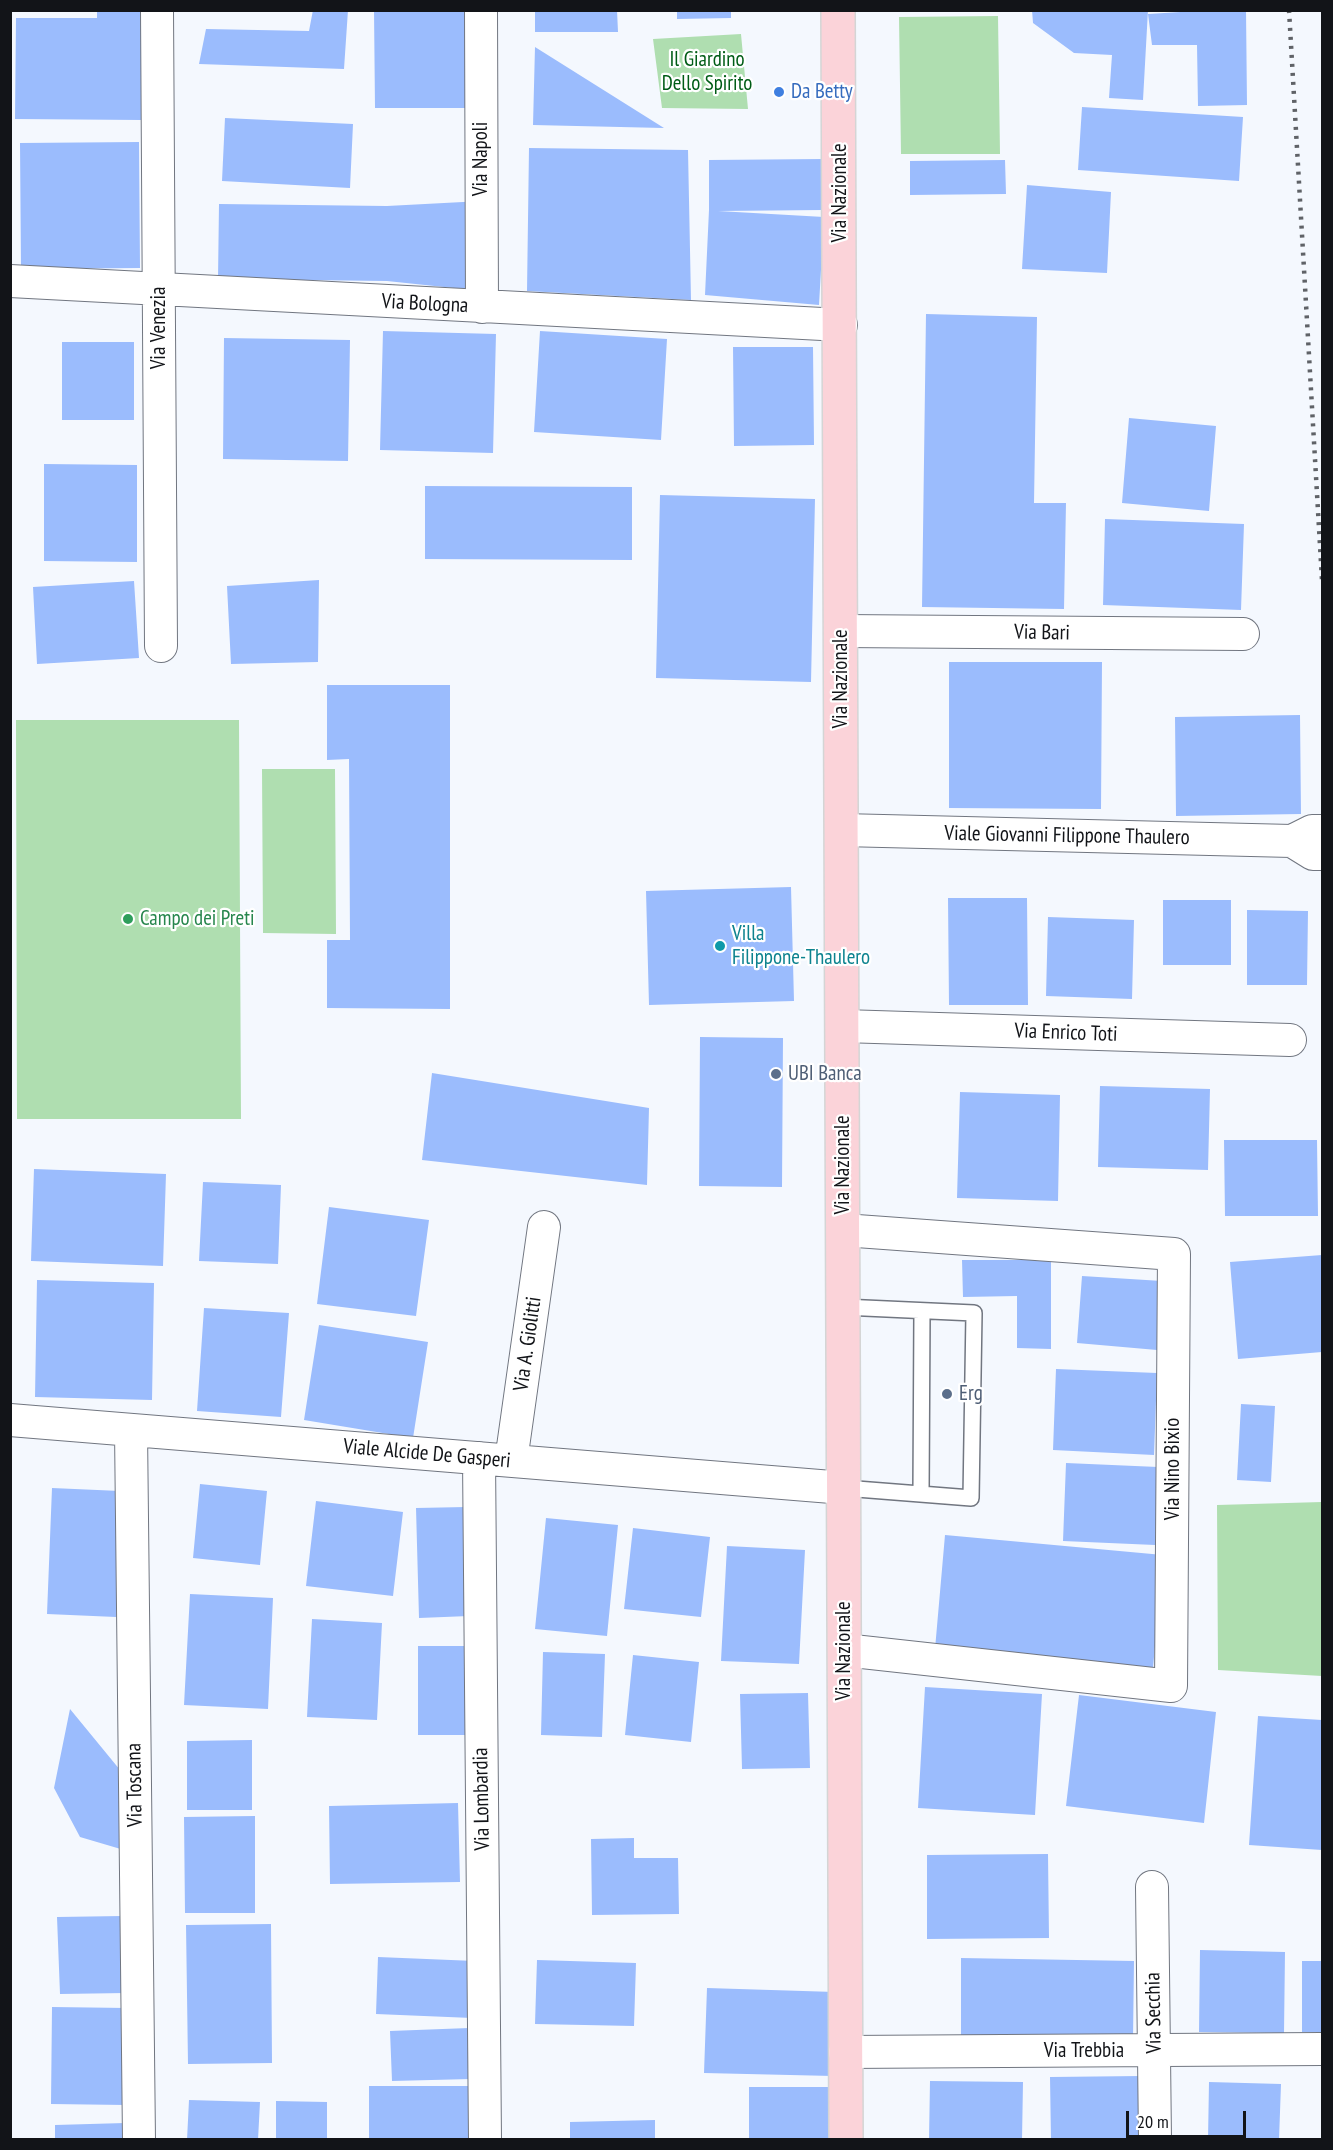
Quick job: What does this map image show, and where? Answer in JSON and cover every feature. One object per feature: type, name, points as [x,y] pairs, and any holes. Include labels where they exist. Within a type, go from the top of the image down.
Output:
[{"type":"main road","name":"Via Nazionale","points":[[838,10],[846,2139]]},
{"type":"street","name":"Via Venezia","points":[[157,10],[161,646]]},
{"type":"street","name":"Via Napoli","points":[[481,10],[482,307]]},
{"type":"street","name":"Via Bologna","points":[[10,281],[840,325]]},
{"type":"street","name":"Via Bari","points":[[841,631],[1243,634]]},
{"type":"street","name":"Viale Giovanni Filippone Thaulero","points":[[842,831],[1292,841],[1312,831],[1323,831]]},
{"type":"street","name":"Viale Giovanni Filippone Thaulero","points":[[1292,841],[1313,854],[1323,854]]},
{"type":"street","name":"Via Enrico Toti","points":[[843,1026],[1290,1040]]},
{"type":"street","name":"Via A. Giolitti","points":[[511,1461],[544,1227]]},
{"type":"street","name":"Via Nino Bixio","points":[[843,1230],[1174,1254],[1171,1686],[844,1650]]},
{"type":"street","name":"Viale Alcide De Gasperi","points":[[10,1420],[844,1488]]},
{"type":"street","name":"Via Toscana","points":[[131,1430],[139,2139]]},
{"type":"street","name":"Via Lombardia","points":[[479,1458],[485,2139]]},
{"type":"street","name":"Via Secchia","points":[[1152,1887],[1155,2139]]},
{"type":"street","name":"Via Trebbia","points":[[845,2052],[1323,2049]]},
{"type":"lane","points":[[843,1307],[974,1313],[971,1498],[844,1488]]},
{"type":"lane","points":[[921,1494],[922,1311]]},
{"type":"green space","points":[[998,16],[1000,154],[901,154],[899,17]]},
{"type":"green space","name":"Il Giardino Dello Spirito","points":[[741,34],[748,109],[662,108],[653,39]]},
{"type":"green space","name":"Campo dei Preti","points":[[16,720],[239,720],[241,1119],[17,1119]]},
{"type":"green space","points":[[262,769],[335,769],[336,934],[263,933]]},
{"type":"green space","points":[[1322,1502],[1322,1676],[1218,1670],[1217,1505]]},
{"type":"building","points":[[97,10],[141,10],[141,120],[15,119],[16,18],[97,18]]},
{"type":"building","points":[[313,10],[348,10],[344,69],[199,64],[206,29],[309,31]]},
{"type":"building","points":[[374,10],[465,10],[467,108],[375,108]]},
{"type":"building","points":[[535,10],[617,10],[618,32],[535,32]]},
{"type":"building","points":[[677,10],[731,10],[731,18],[677,19]]},
{"type":"building","points":[[1032,10],[1148,10],[1143,100],[1109,98],[1112,55],[1074,53],[1033,23]]},
{"type":"building","points":[[1246,10],[1247,105],[1198,106],[1197,45],[1152,45],[1148,14]]},
{"type":"building","points":[[535,47],[664,128],[533,125]]},
{"type":"building","points":[[1082,107],[1243,117],[1239,181],[1078,170]]},
{"type":"building","points":[[225,118],[353,124],[350,188],[222,181]]},
{"type":"building","points":[[139,142],[140,268],[21,269],[20,143]]},
{"type":"building","points":[[529,148],[688,150],[691,300],[527,291]]},
{"type":"building","points":[[823,159],[823,210],[718,211],[824,217],[819,305],[705,295],[709,160]]},
{"type":"building","points":[[1005,160],[1006,194],[910,195],[910,161]]},
{"type":"building","points":[[1027,185],[1111,192],[1107,273],[1022,269]]},
{"type":"building","points":[[482,201],[482,291],[387,281],[218,279],[219,204],[387,206]]},
{"type":"building","points":[[926,314],[1037,317],[1034,503],[1066,503],[1064,609],[922,607]]},
{"type":"building","points":[[383,331],[496,334],[493,453],[380,450]]},
{"type":"building","points":[[540,331],[667,339],[661,440],[534,432]]},
{"type":"building","points":[[224,338],[350,340],[348,461],[223,459]]},
{"type":"building","points":[[62,342],[134,342],[134,420],[62,420]]},
{"type":"building","points":[[733,347],[813,347],[814,445],[734,446]]},
{"type":"building","points":[[1129,418],[1216,426],[1209,511],[1122,503]]},
{"type":"building","points":[[44,464],[137,465],[137,562],[44,561]]},
{"type":"building","points":[[425,486],[632,487],[632,560],[425,559]]},
{"type":"building","points":[[660,495],[815,499],[811,682],[656,678]]},
{"type":"building","points":[[1105,519],[1244,524],[1241,610],[1103,605]]},
{"type":"building","points":[[319,580],[318,662],[231,664],[227,586]]},
{"type":"building","points":[[134,581],[139,658],[37,664],[33,587]]},
{"type":"building","points":[[949,662],[1102,662],[1101,809],[949,808]]},
{"type":"building","points":[[327,685],[450,685],[450,1009],[327,1008],[327,940],[350,940],[349,759],[327,760]]},
{"type":"building","points":[[1300,715],[1301,814],[1176,816],[1175,717]]},
{"type":"building","name":"Villa Filippone-Thaulero","points":[[791,887],[794,1001],[649,1005],[646,891]]},
{"type":"building","points":[[948,898],[1027,898],[1028,1005],[949,1005]]},
{"type":"building","points":[[1163,900],[1231,900],[1231,965],[1163,965]]},
{"type":"building","points":[[1247,910],[1308,911],[1307,985],[1247,985]]},
{"type":"building","points":[[1048,917],[1134,920],[1132,999],[1046,996]]},
{"type":"building","points":[[700,1037],[783,1038],[782,1187],[699,1186]]},
{"type":"building","points":[[432,1073],[649,1108],[647,1185],[422,1160]]},
{"type":"building","points":[[1100,1086],[1210,1089],[1208,1170],[1098,1167]]},
{"type":"building","points":[[960,1092],[1060,1095],[1058,1201],[957,1198]]},
{"type":"building","points":[[1224,1140],[1317,1140],[1318,1216],[1225,1216]]},
{"type":"building","points":[[34,1169],[166,1174],[163,1266],[31,1261]]},
{"type":"building","points":[[203,1182],[281,1185],[278,1264],[199,1261]]},
{"type":"building","points":[[329,1207],[429,1220],[416,1316],[317,1304]]},
{"type":"building","points":[[1322,1255],[1322,1352],[1238,1359],[1230,1262]]},
{"type":"building","points":[[962,1260],[1051,1260],[1051,1349],[1017,1348],[1017,1296],[963,1297]]},
{"type":"building","points":[[1082,1276],[1162,1281],[1157,1350],[1077,1343]]},
{"type":"building","points":[[37,1280],[154,1283],[152,1400],[35,1397]]},
{"type":"building","points":[[204,1308],[289,1313],[281,1417],[197,1411]]},
{"type":"building","points":[[319,1325],[428,1342],[413,1438],[304,1420]]},
{"type":"building","points":[[1056,1369],[1157,1373],[1154,1455],[1053,1450]]},
{"type":"building","points":[[1241,1404],[1275,1406],[1271,1482],[1237,1480]]},
{"type":"building","points":[[1066,1463],[1158,1467],[1155,1545],[1063,1541]]},
{"type":"building","points":[[200,1484],[267,1491],[260,1565],[193,1558]]},
{"type":"building","points":[[52,1488],[120,1491],[116,1617],[47,1614]]},
{"type":"building","points":[[316,1501],[403,1512],[393,1596],[306,1586]]},
{"type":"building","points":[[466,1507],[469,1616],[419,1618],[416,1508]]},
{"type":"building","points":[[546,1518],[618,1525],[607,1636],[535,1629]]},
{"type":"building","points":[[633,1528],[710,1537],[701,1617],[624,1609]]},
{"type":"building","points":[[945,1535],[1163,1555],[1153,1668],[935,1649]]},
{"type":"building","points":[[727,1546],[805,1550],[799,1664],[721,1661]]},
{"type":"building","points":[[190,1594],[273,1598],[268,1709],[184,1705]]},
{"type":"building","points":[[312,1619],[382,1623],[377,1720],[307,1717]]},
{"type":"building","points":[[418,1646],[470,1646],[470,1735],[418,1735]]},
{"type":"building","points":[[543,1652],[605,1654],[602,1737],[541,1735]]},
{"type":"building","points":[[633,1655],[699,1662],[691,1742],[625,1735]]},
{"type":"building","points":[[925,1687],[1042,1694],[1035,1815],[918,1808]]},
{"type":"building","points":[[808,1693],[810,1768],[742,1769],[740,1694]]},
{"type":"building","points":[[1079,1695],[1216,1712],[1204,1823],[1066,1806]]},
{"type":"building","points":[[70,1709],[125,1776],[124,1850],[80,1837],[54,1788]]},
{"type":"building","points":[[1258,1716],[1322,1720],[1322,1850],[1249,1845]]},
{"type":"building","points":[[252,1740],[252,1810],[187,1810],[187,1741]]},
{"type":"building","points":[[458,1803],[460,1882],[330,1884],[329,1806]]},
{"type":"building","points":[[255,1816],[255,1913],[185,1913],[184,1817]]},
{"type":"building","points":[[634,1838],[634,1858],[678,1858],[679,1914],[592,1915],[591,1839]]},
{"type":"building","points":[[1048,1854],[1049,1938],[927,1939],[927,1855]]},
{"type":"building","points":[[123,1916],[126,1993],[60,1994],[57,1917]]},
{"type":"building","points":[[271,1924],[272,2063],[188,2064],[186,1925]]},
{"type":"building","points":[[1200,1950],[1285,1952],[1284,2033],[1199,2032]]},
{"type":"building","points":[[378,1957],[475,1961],[472,2018],[376,2014]]},
{"type":"building","points":[[961,1958],[1134,1961],[1133,2039],[961,2036]]},
{"type":"building","points":[[537,1960],[636,1963],[634,2026],[535,2024]]},
{"type":"building","points":[[1302,1961],[1322,1961],[1322,2032],[1302,2032]]},
{"type":"building","points":[[707,1988],[835,1992],[833,2076],[704,2073]]},
{"type":"building","points":[[52,2007],[127,2008],[126,2105],[51,2104]]},
{"type":"building","points":[[469,2028],[471,2079],[392,2081],[390,2031]]},
{"type":"building","points":[[1141,2076],[1141,2140],[1051,2140],[1050,2077]]},
{"type":"building","points":[[930,2081],[1023,2082],[1022,2140],[929,2140]]},
{"type":"building","points":[[1209,2082],[1281,2084],[1279,2140],[1208,2140]]},
{"type":"building","points":[[369,2086],[474,2086],[474,2140],[369,2140]]},
{"type":"building","points":[[749,2087],[834,2087],[834,2140],[749,2140]]},
{"type":"building","points":[[189,2100],[260,2102],[258,2140],[187,2140]]},
{"type":"building","points":[[276,2101],[327,2102],[327,2140],[276,2140]]},
{"type":"building","points":[[655,2120],[655,2140],[570,2140],[570,2122]]},
{"type":"building","points":[[125,2123],[126,2140],[55,2140],[55,2125]]},
{"type":"railway","points":[[1289,10],[1322,580]]},
{"type":"place","name":"Da Betty","points":[[779,92]]},
{"type":"place","name":"Campo dei Preti","points":[[128,919]]},
{"type":"place","name":"Villa Filippone-Thaulero","points":[[720,946]]},
{"type":"place","name":"UBI Banca","points":[[776,1074]]},
{"type":"place","name":"Erg","points":[[947,1394]]}]
